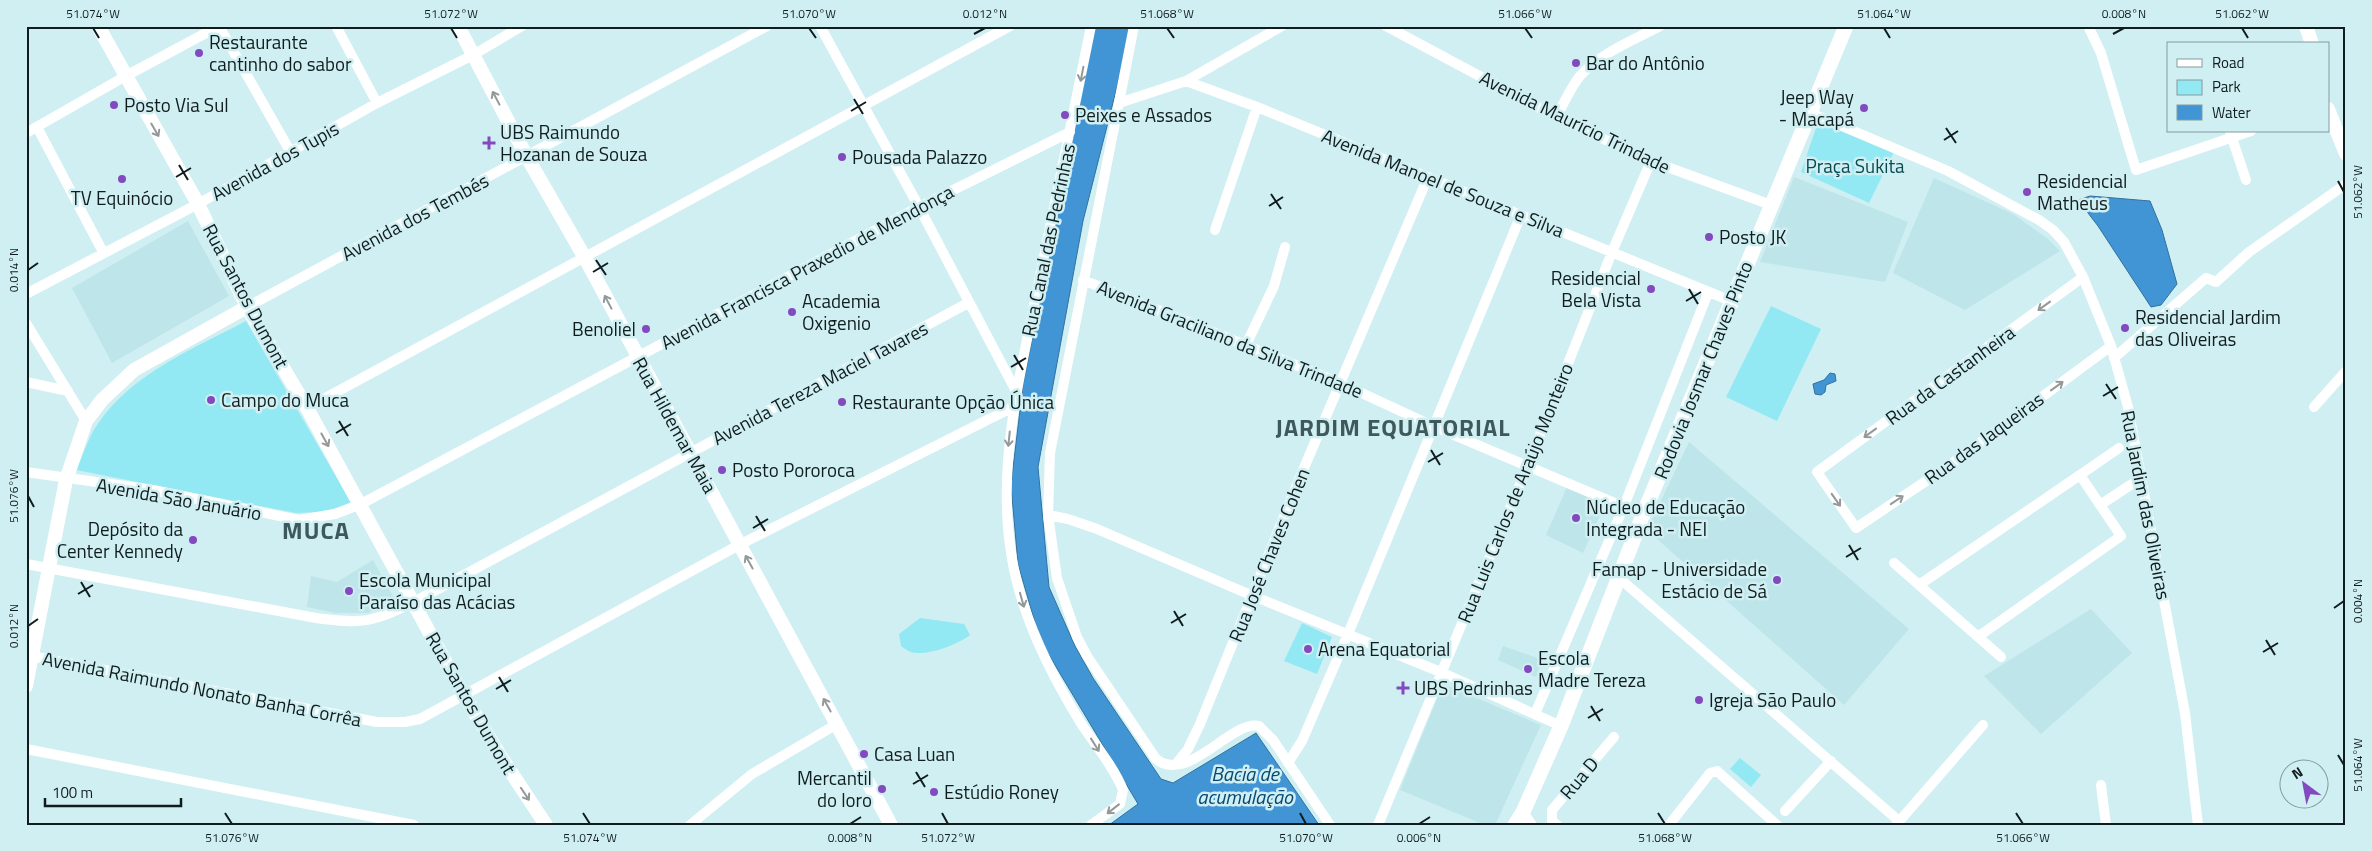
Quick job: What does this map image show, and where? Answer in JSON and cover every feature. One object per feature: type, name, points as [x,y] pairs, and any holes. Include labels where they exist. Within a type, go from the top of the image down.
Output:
[{"type":"main road","name":"Rua Santos Dumont","points":[[98,26],[124,77],[198,204],[247,307],[361,504],[463,694],[501,757],[546,825]]},
{"type":"main road","name":"Rua Hildemar Maia","points":[[458,26],[527,157],[585,258],[892,825]]},
{"type":"main road","name":"Rodovia Josmar Chaves Pinto","points":[[1523,821],[1643,515],[1846,26]]},
{"type":"main road","points":[[2306,26],[2311,42]]},
{"type":"main road","points":[[2330,114],[2346,154]]},
{"type":"main road","points":[[26,686],[29,656],[66,480],[86,421],[102,400],[134,370],[247,307]]},
{"type":"street","points":[[26,133],[219,26],[290,151]]},
{"type":"street","points":[[336,26],[377,103]]},
{"type":"street","name":"Avenida dos Tupis","points":[[26,294],[103,252],[198,204],[377,103],[473,55],[522,26]]},
{"type":"street","name":"Avenida dos Tembés","points":[[247,307],[767,26]]},
{"type":"street","points":[[820,26],[919,207],[1016,391]]},
{"type":"street","points":[[307,408],[1010,26]]},
{"type":"street","name":"Rua Canal das Pedrinhas","points":[[1091,26],[1013,407],[1005,500],[1011,549],[1022,601],[1049,669],[1121,786],[1123,793],[1120,804],[1091,825]]},
{"type":"street","points":[[1134,26],[1052,440],[1048,515],[1056,578],[1077,637],[1087,656],[1152,754],[1162,764],[1176,765],[1211,749],[1243,728],[1258,726],[1273,740],[1330,825]]},
{"type":"street","points":[[1119,102],[1186,81],[1282,26]]},
{"type":"street","name":"Avenida Maurício Trindade","points":[[1386,26],[1556,117],[1651,161],[1771,205]]},
{"type":"street","points":[[1556,117],[1574,84],[1587,69],[1605,56],[1660,26]]},
{"type":"street","points":[[2089,28],[2101,53],[2136,170],[2231,134],[2244,132]]},
{"type":"street","name":"Avenida Manoel de Souza e Silva","points":[[1186,81],[1257,107],[1731,301]]},
{"type":"street","points":[[1215,230],[1257,107]]},
{"type":"street","name":"Rua Jardim das Oliveiras","points":[[1811,113],[1948,171],[2039,220],[2053,230],[2064,242],[2083,277],[2111,346],[2128,407],[2185,713],[2198,825]]},
{"type":"street","points":[[37,126],[103,252]]},
{"type":"street","name":"Avenida Francisca Praxedio de Mendonça","points":[[361,504],[919,207],[1070,132]]},
{"type":"street","points":[[2231,134],[2246,180]]},
{"type":"street","name":"Rua Luis Carlos de Araújo Monteiro","points":[[1378,825],[1528,466],[1612,252],[1651,161]]},
{"type":"street","name":"Rua José Chaves Cohen","points":[[1176,765],[1188,749],[1197,731],[1340,383],[1428,177]]},
{"type":"street","points":[[2114,358],[2206,278],[2216,282],[2249,252],[2346,184]]},
{"type":"street","points":[[1288,763],[1302,741],[1348,634],[1522,215]]},
{"type":"street","points":[[1246,345],[1274,286],[1286,247]]},
{"type":"street","name":"Rua da Castanheira","points":[[1856,528],[1817,472],[2083,277]]},
{"type":"street","name":"Avenida Graciliano da Silva Trindade","points":[[1083,280],[1340,383],[1435,427],[1643,515]]},
{"type":"street","points":[[1535,714],[1624,506],[1704,291]]},
{"type":"street","name":"Avenida Tereza Maciel Tavares","points":[[26,564],[351,622],[380,618],[414,602],[968,303]]},
{"type":"street","points":[[26,323],[86,421]]},
{"type":"street","name":"Rua das Jaqueiras","points":[[1856,528],[1944,469],[2111,346]]},
{"type":"street","points":[[2314,407],[2346,371]]},
{"type":"street","points":[[26,382],[68,391]]},
{"type":"street","name":"Avenida Raimundo Nonato Banha Corrêa","points":[[29,656],[378,722],[405,722],[420,718],[739,545],[1013,407]]},
{"type":"street","points":[[1919,585],[2119,448]]},
{"type":"street","name":"Avenida São Januário","points":[[26,472],[66,480],[153,490],[299,520],[335,514],[361,504]]},
{"type":"street","points":[[1979,636],[2121,536],[2080,475]]},
{"type":"street","points":[[2100,505],[2141,478]]},
{"type":"street","points":[[1048,515],[1088,525],[1253,596],[1442,673],[1561,726]]},
{"type":"street","points":[[1894,563],[2001,657]]},
{"type":"street","points":[[1618,577],[1831,761],[1897,823],[1983,725]]},
{"type":"street","points":[[690,825],[752,774],[837,724]]},
{"type":"street","name":"Rua D","points":[[1554,823],[1552,810],[1614,737]]},
{"type":"street","points":[[26,748],[414,825]]},
{"type":"street","points":[[1785,811],[1831,761]]},
{"type":"street","points":[[1670,825],[1710,774],[1717,771],[1777,825]]},
{"type":"street","points":[[2101,785],[2106,825]]},
{"type":"shaded area","points":[[1794,177],[1908,222],[1885,282],[1760,262]]},
{"type":"shaded area","points":[[1934,178],[2013,214],[2048,239],[2060,251],[1965,310],[1893,273]]},
{"type":"shaded area","points":[[188,221],[229,296],[112,363],[72,288]]},
{"type":"shaded area","name":"Famap - Universidade Estácio de Sá","points":[[1689,442],[1909,629],[1844,705],[1647,530]]},
{"type":"shaded area","name":"Núcleo de Educação Integrada - NEI","points":[[1567,487],[1606,502],[1583,553],[1546,535]]},
{"type":"shaded area","name":"Escola Municipal Paraíso das Acácias","points":[[373,560],[395,600],[368,613],[336,613],[307,607],[311,576],[337,582]]},
{"type":"shaded area","points":[[2091,609],[2132,653],[2041,734],[1984,676]]},
{"type":"shaded area","name":"Escola Madre Tereza","points":[[1503,646],[1543,660],[1536,677],[1498,660]]},
{"type":"shaded area","points":[[1443,684],[1541,725],[1495,825],[1485,825],[1400,790]]},
{"type":"green space","name":"Praça Sukita","points":[[1818,122],[1894,152],[1869,203],[1801,172]]},
{"type":"green space","points":[[1771,306],[1821,329],[1777,421],[1726,397]]},
{"type":"green space","points":[[246,321],[352,504],[320,512],[296,513],[76,470],[97,425],[111,407],[128,391],[185,352]]},
{"type":"green space","points":[[920,618],[964,624],[970,635],[942,649],[925,653],[911,652],[901,646],[899,634]]},
{"type":"green space","name":"Arena Equatorial","points":[[1302,623],[1332,637],[1317,674],[1284,661]]},
{"type":"green space","points":[[1740,758],[1761,775],[1751,787],[1730,769]]},
{"type":"water","name":"Bacia de acumulação","points":[[1095,26],[1130,26],[1121,71],[1083,221],[1038,467],[1049,587],[1075,646],[1093,678],[1161,779],[1173,783],[1256,733],[1319,825],[1109,825],[1138,804],[1040,640],[1018,564],[1011,485],[1023,385]]},
{"type":"water","points":[[2090,196],[2150,201],[2162,230],[2177,284],[2161,305],[2151,307],[2098,226],[2078,200]]},
{"type":"water","points":[[1830,373],[1835,374],[1836,381],[1826,385],[1825,392],[1821,395],[1815,394],[1813,384],[1824,380]]},
{"type":"place","name":"Restaurante cantinho do sabor","points":[[199,53]]},
{"type":"place","name":"Bar do Antônio","points":[[1576,63]]},
{"type":"place","name":"Posto Via Sul","points":[[114,105]]},
{"type":"place","name":"Jeep Way - Macapá","points":[[1864,108]]},
{"type":"place","name":"Peixes e Assados","points":[[1065,115]]},
{"type":"place","name":"UBS Raimundo Hozanan de Souza","points":[[489,143]]},
{"type":"place","name":"Pousada Palazzo","points":[[842,157]]},
{"type":"place","name":"TV Equinócio","points":[[122,179]]},
{"type":"place","name":"Residencial Matheus","points":[[2027,192]]},
{"type":"place","name":"Posto JK","points":[[1709,237]]},
{"type":"place","name":"Residencial Bela Vista","points":[[1651,289]]},
{"type":"place","name":"Academia Oxigenio","points":[[792,312]]},
{"type":"place","name":"Residencial Jardim das Oliveiras","points":[[2125,328]]},
{"type":"place","name":"Benoliel","points":[[646,329]]},
{"type":"place","name":"Campo do Muca","points":[[211,400]]},
{"type":"place","name":"Restaurante Opção Única","points":[[842,402]]},
{"type":"place","name":"Posto Pororoca","points":[[722,470]]},
{"type":"place","name":"Núcleo de Educação Integrada - NEI","points":[[1576,518]]},
{"type":"place","name":"Depósito da Center Kennedy","points":[[193,540]]},
{"type":"place","name":"Famap - Universidade Estácio de Sá","points":[[1777,580]]},
{"type":"place","name":"Escola Municipal Paraíso das Acácias","points":[[349,591]]},
{"type":"place","name":"Arena Equatorial","points":[[1308,649]]},
{"type":"place","name":"Escola Madre Tereza","points":[[1528,669]]},
{"type":"place","name":"UBS Pedrinhas","points":[[1403,688]]},
{"type":"place","name":"Igreja São Paulo","points":[[1699,700]]},
{"type":"place","name":"Casa Luan","points":[[864,754]]},
{"type":"place","name":"Mercantil do loro","points":[[882,789]]},
{"type":"place","name":"Estúdio Roney","points":[[934,792]]},
{"type":"district","name":"JARDIM EQUATORIAL","points":[[1393,428]]},
{"type":"district","name":"MUCA","points":[[316,531]]}]
